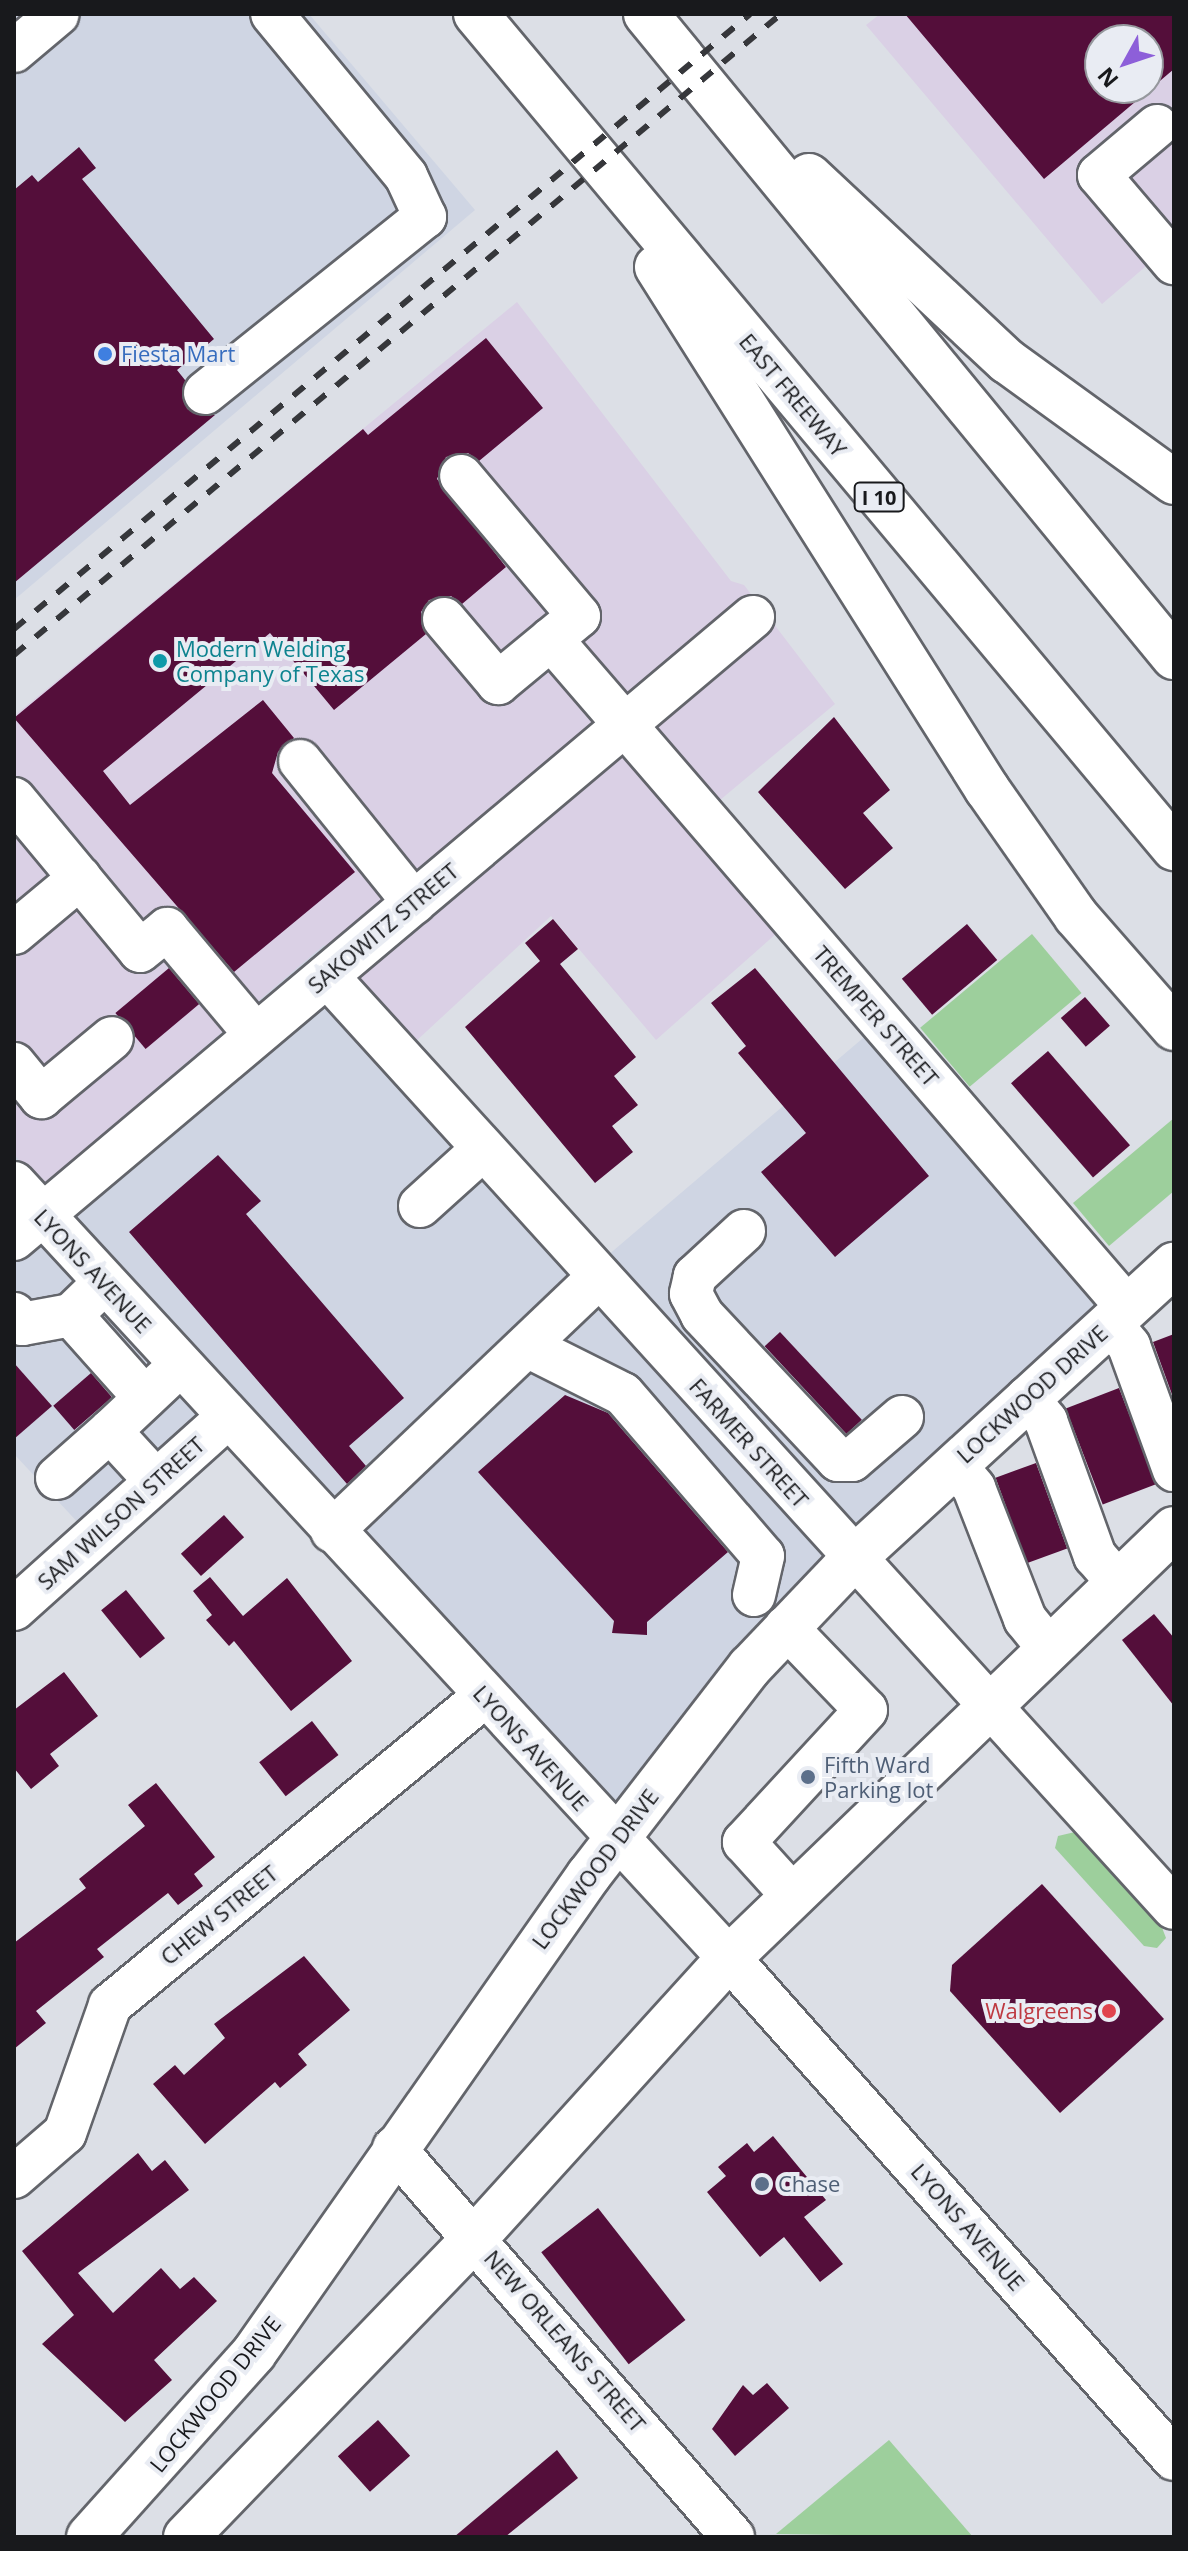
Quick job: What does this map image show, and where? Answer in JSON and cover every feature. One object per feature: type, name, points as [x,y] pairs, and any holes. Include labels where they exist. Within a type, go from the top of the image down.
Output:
[{"type":"main road","name":"EAST FREEWAY","points":[[476,14],[1174,848]]},
{"type":"main road","points":[[646,14],[1174,657]]},
{"type":"main road","points":[[685,60],[1007,361],[1174,482]]},
{"type":"main road","points":[[585,147],[987,789],[1076,916],[1174,1028]]},
{"type":"main road","name":"LOCKWOOD DRIVE","points":[[89,2537],[254,2353],[394,2148],[615,1840],[786,1627],[852,1560],[1027,1398],[1172,1270]]},
{"type":"main road","points":[[186,2537],[475,2238],[729,1958],[984,1706],[1174,1529]]},
{"type":"street","points":[[14,51],[58,14]]},
{"type":"street","points":[[205,393],[425,217],[406,176],[272,14]]},
{"type":"street","points":[[1157,126],[1099,175],[1174,263]]},
{"type":"street","points":[[444,619],[498,683],[579,616],[461,476]]},
{"type":"street","name":"SAKOWITZ STREET","points":[[28,1227],[753,617]]},
{"type":"street","name":"TREMPER STREET","points":[[551,639],[1119,1315],[1174,1470]]},
{"type":"street","points":[[300,761],[414,903]]},
{"type":"street","points":[[14,799],[140,951],[167,929],[256,1035]]},
{"type":"street","points":[[14,933],[80,878]]},
{"type":"street","name":"FARMER STREET","points":[[327,976],[984,1706],[1174,1908]]},
{"type":"street","points":[[14,1064],[41,1097],[112,1038]]},
{"type":"street","points":[[420,1206],[482,1150]]},
{"type":"street","name":"LYONS AVENUE","points":[[14,1183],[28,1227],[104,1283],[615,1840],[729,1958],[1174,2459]]},
{"type":"street","points":[[744,1231],[695,1276],[691,1294],[702,1315],[838,1460],[852,1460],[902,1417]]},
{"type":"street","points":[[332,1531],[599,1277]]},
{"type":"street","points":[[14,1314],[22,1324],[71,1315],[104,1283]]},
{"type":"street","points":[[71,1315],[145,1398]]},
{"type":"street","points":[[527,1346],[623,1394],[763,1556],[754,1595]]},
{"type":"street","points":[[57,1478],[180,1365]]},
{"type":"street","points":[[1027,1398],[1046,1421],[1095,1556],[1118,1582]]},
{"type":"street","name":"SAM WILSON STREET","points":[[14,1609],[228,1417]]},
{"type":"street","points":[[110,1431],[156,1481]]},
{"type":"street","points":[[955,1465],[974,1488],[1025,1619],[1048,1647]]},
{"type":"street","points":[[786,1627],[866,1710],[744,1842],[792,1895]]},
{"type":"street","name":"CHEW STREET","points":[[14,2177],[65,2133],[110,2005],[484,1697]]},
{"type":"street","name":"NEW ORLEANS STREET","points":[[394,2148],[733,2537]]},
{"type":"shaded area","points":[[14,14],[309,14],[475,210],[14,600]]},
{"type":"shaded area","points":[[880,14],[1174,14],[1174,242],[1102,304],[866,25]]},
{"type":"shaded area","points":[[517,302],[731,581],[744,585],[835,704],[689,826],[778,932],[656,1040],[551,916],[414,1043],[324,945],[41,1187],[14,1154],[14,716]]},
{"type":"shaded area","points":[[324,944],[607,1256],[869,1033],[1106,1310],[621,1806],[229,1395],[83,1528],[14,1454],[14,1154],[41,1186]]},
{"type":"green space","points":[[1032,934],[1081,993],[970,1087],[920,1028]]},
{"type":"green space","points":[[1174,1118],[1174,1191],[1109,1246],[1073,1203]]},
{"type":"green space","points":[[1075,1832],[1161,1925],[1166,1938],[1157,1948],[1144,1946],[1055,1848],[1058,1836]]},
{"type":"green space","points":[[889,2440],[973,2537],[776,2534]]},
{"type":"building","points":[[905,14],[1174,14],[1174,69],[1164,77],[1164,24],[1084,24],[1084,104],[1133,104],[1044,179]]},
{"type":"building","name":"Fiesta Mart","points":[[79,147],[96,168],[82,179],[214,339],[177,370],[185,380],[187,409],[215,415],[14,583],[14,190],[32,175],[38,182]]},
{"type":"building","name":"Modern Welding Company of Texas","points":[[486,338],[543,408],[479,461],[468,453],[446,457],[437,479],[506,567],[462,604],[451,596],[429,600],[421,612],[426,634],[334,710],[270,633],[103,771],[130,805],[263,700],[294,738],[278,752],[272,773],[355,872],[234,972],[14,718],[363,429],[368,435]]},
{"type":"building","points":[[834,717],[890,790],[863,813],[893,848],[845,889],[758,792]]},
{"type":"building","points":[[553,919],[578,949],[560,964],[636,1057],[614,1076],[638,1105],[612,1126],[633,1152],[595,1183],[465,1027],[540,961],[525,943]]},
{"type":"building","points":[[967,924],[997,960],[932,1015],[902,979]]},
{"type":"building","points":[[169,968],[199,1004],[146,1049],[115,1013]]},
{"type":"building","points":[[755,968],[929,1176],[835,1257],[761,1172],[806,1133],[738,1053],[746,1046],[711,1003]]},
{"type":"building","points":[[1085,997],[1110,1026],[1086,1047],[1061,1018]]},
{"type":"building","points":[[1048,1051],[1130,1145],[1093,1177],[1011,1083]]},
{"type":"building","points":[[218,1155],[261,1201],[246,1214],[404,1398],[349,1446],[366,1466],[347,1484],[129,1232]]},
{"type":"building","points":[[780,1332],[862,1420],[846,1434],[765,1346]]},
{"type":"building","points":[[1174,1334],[1174,1400],[1153,1342]]},
{"type":"building","points":[[14,1363],[52,1406],[14,1439]]},
{"type":"building","points":[[91,1373],[112,1397],[74,1430],[53,1406]]},
{"type":"building","points":[[1119,1388],[1156,1484],[1103,1505],[1066,1408]]},
{"type":"building","points":[[565,1395],[608,1413],[728,1552],[647,1622],[647,1635],[612,1633],[614,1621],[478,1472]]},
{"type":"building","points":[[1036,1463],[1067,1549],[1027,1563],[996,1478]]},
{"type":"building","points":[[224,1515],[244,1537],[201,1576],[181,1554]]},
{"type":"building","points":[[210,1577],[243,1616],[287,1578],[352,1661],[291,1711],[234,1641],[229,1646],[206,1620],[212,1615],[193,1591]]},
{"type":"building","points":[[126,1590],[165,1638],[140,1658],[101,1610]]},
{"type":"building","points":[[1154,1614],[1174,1638],[1174,1706],[1122,1640]]},
{"type":"building","points":[[64,1672],[98,1716],[50,1754],[59,1766],[31,1789],[14,1768],[14,1710]]},
{"type":"building","points":[[312,1721],[338,1755],[286,1796],[259,1762]]},
{"type":"building","points":[[156,1783],[215,1857],[194,1874],[203,1886],[178,1905],[168,1893],[97,1949],[104,1957],[36,2011],[46,2023],[14,2049],[14,1943],[86,1888],[79,1879],[145,1826],[128,1805]]},
{"type":"building","name":"Walgreens","points":[[1042,1884],[1164,2019],[1060,2113],[950,1991],[952,1965]]},
{"type":"building","points":[[304,1956],[350,2010],[298,2054],[307,2065],[280,2088],[275,2082],[205,2144],[153,2084],[175,2065],[184,2075],[225,2038],[214,2024]]},
{"type":"building","points":[[773,2136],[826,2200],[804,2217],[843,2264],[820,2282],[784,2237],[760,2257],[707,2192],[726,2176],[718,2167],[747,2143],[754,2152]]},
{"type":"building","points":[[138,2153],[152,2171],[165,2160],[189,2190],[78,2273],[113,2313],[161,2268],[180,2289],[194,2277],[217,2301],[154,2360],[172,2380],[125,2422],[42,2344],[74,2315],[22,2251]]},
{"type":"building","points":[[598,2208],[685,2320],[629,2364],[541,2252]]},
{"type":"building","points":[[767,2383],[789,2408],[735,2456],[712,2429],[743,2385],[753,2395]]},
{"type":"building","points":[[378,2420],[410,2456],[370,2492],[338,2456]]},
{"type":"building","points":[[557,2450],[578,2478],[505,2537],[454,2537]]},
{"type":"railway","points":[[14,629],[750,14]]},
{"type":"railway","points":[[14,655],[781,14]]},
{"type":"place","name":"Fiesta Mart","points":[[105,354]]},
{"type":"place","name":"Modern Welding Company of Texas","points":[[160,661]]},
{"type":"place","name":"Fifth Ward Parking lot","points":[[808,1777]]},
{"type":"place","name":"Walgreens","points":[[1109,2011]]},
{"type":"place","name":"Chase","points":[[762,2184]]}]
